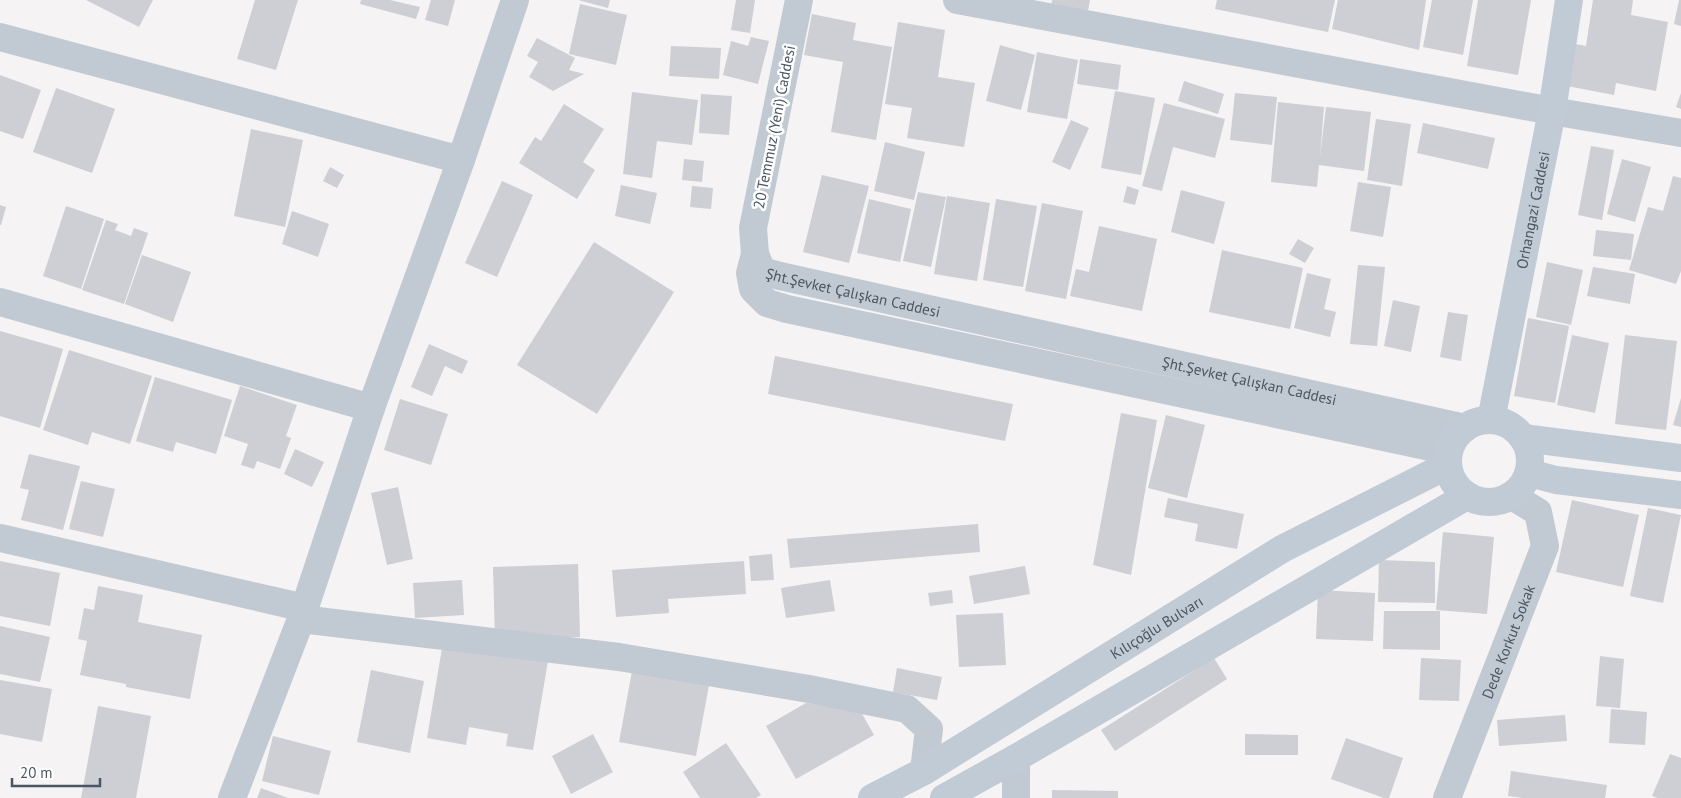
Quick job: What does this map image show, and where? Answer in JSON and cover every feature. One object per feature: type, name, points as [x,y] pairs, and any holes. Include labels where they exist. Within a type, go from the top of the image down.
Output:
[{"type":"street","points":[[232,798],[303,613],[371,408],[515,0]]},
{"type":"street","name":"20 Temmuz (Yeni) Caddesi","points":[[754,254],[753,228],[799,0]]},
{"type":"street","points":[[956,0],[1552,111],[1681,133]]},
{"type":"street","name":"Orhangazi Caddesi","points":[[1491,420],[1552,111],[1569,0]]},
{"type":"street","points":[[0,37],[460,160]]},
{"type":"street","name":"Şht.Şevket Çalışkan Caddesi","points":[[754,254],[762,271],[780,276],[1465,428]]},
{"type":"street","name":"Şht.Şevket Çalışkan Caddesi","points":[[754,254],[750,273],[753,289],[767,303],[787,309],[1449,458]]},
{"type":"street","points":[[0,302],[371,408]]},
{"type":"street","points":[[1491,420],[1503,423],[1514,429],[1523,438],[1528,449],[1530,461],[1529,473],[1525,482],[1512,496],[1501,501],[1489,503],[1467,496],[1458,488],[1451,477],[1449,458],[1455,438],[1465,428],[1478,422],[1491,420]]},
{"type":"street","points":[[1523,438],[1681,458]]},
{"type":"street","name":"Kılıçoğlu Bulvarı","points":[[872,798],[924,771],[1282,549],[1449,458]]},
{"type":"street","points":[[1529,473],[1556,480],[1681,495]]},
{"type":"street","points":[[944,798],[1467,496]]},
{"type":"street","name":"Dede Korkut Sokak","points":[[1447,798],[1545,546],[1538,512],[1512,496]]},
{"type":"street","points":[[0,538],[303,613],[619,657],[808,689],[907,709],[929,729],[924,771]]},
{"type":"street","points":[[1016,758],[1016,798]]},
{"type":"building","points":[[86,0],[153,0],[139,27]]},
{"type":"building","points":[[255,0],[298,0],[276,70],[237,59]]},
{"type":"building","points":[[361,0],[390,0],[420,7],[416,19],[360,4]]},
{"type":"building","points":[[431,0],[455,0],[448,26],[425,20]]},
{"type":"building","points":[[578,0],[610,0],[608,8]]},
{"type":"building","points":[[736,0],[755,0],[750,33],[731,30]]},
{"type":"building","points":[[1052,0],[1090,0],[1088,11],[1051,7]]},
{"type":"building","points":[[1217,0],[1335,0],[1328,32],[1215,9]]},
{"type":"building","points":[[1338,0],[1426,0],[1419,50],[1332,29]]},
{"type":"building","points":[[1432,0],[1473,0],[1463,55],[1423,47]]},
{"type":"building","points":[[1478,0],[1531,0],[1518,75],[1467,66]]},
{"type":"building","points":[[1593,0],[1633,0],[1631,15],[1668,22],[1656,91],[1616,83],[1614,95],[1567,86],[1575,44],[1586,46]]},
{"type":"building","points":[[1679,0],[1681,0],[1681,26],[1674,24]]},
{"type":"building","points":[[580,4],[627,15],[616,65],[569,54]]},
{"type":"building","points":[[812,14],[856,23],[853,40],[892,47],[876,140],[831,132],[843,62],[804,55]]},
{"type":"building","points":[[898,22],[945,30],[938,77],[975,83],[964,147],[907,138],[912,108],[885,104]]},
{"type":"building","points":[[751,37],[769,41],[758,84],[723,75],[731,41],[748,46]]},
{"type":"building","points":[[537,38],[575,58],[569,70],[584,74],[553,91],[529,77],[538,62],[527,56]]},
{"type":"building","points":[[1000,45],[1035,55],[1021,110],[986,101]]},
{"type":"building","points":[[671,46],[721,48],[719,79],[669,76]]},
{"type":"building","points":[[1037,52],[1078,60],[1067,119],[1027,112]]},
{"type":"building","points":[[1080,59],[1121,65],[1118,90],[1077,84]]},
{"type":"building","points":[[0,75],[41,90],[23,139],[0,131]]},
{"type":"building","points":[[1184,81],[1224,94],[1218,114],[1178,101]]},
{"type":"building","points":[[56,88],[115,109],[92,173],[33,152]]},
{"type":"building","points":[[1115,91],[1155,98],[1141,175],[1101,168]]},
{"type":"building","points":[[632,92],[698,100],[692,145],[657,141],[652,178],[623,174]]},
{"type":"building","points":[[1235,93],[1277,97],[1272,145],[1230,140]]},
{"type":"building","points":[[1681,93],[1681,109],[1676,107]]},
{"type":"building","points":[[701,94],[732,96],[729,135],[699,133]]},
{"type":"building","points":[[1278,102],[1324,107],[1320,157],[1326,107],[1371,112],[1364,171],[1319,165],[1317,187],[1271,182]]},
{"type":"building","points":[[1164,103],[1225,119],[1215,158],[1173,147],[1162,191],[1142,186]]},
{"type":"building","points":[[564,104],[604,129],[583,162],[595,170],[577,199],[519,163],[535,137],[541,141]]},
{"type":"building","points":[[1376,119],[1411,124],[1402,186],[1367,180]]},
{"type":"building","points":[[1071,120],[1089,128],[1070,170],[1052,162]]},
{"type":"building","points":[[1423,123],[1495,138],[1488,169],[1417,153]]},
{"type":"building","points":[[251,129],[303,140],[285,227],[234,216]]},
{"type":"building","points":[[885,142],[925,152],[914,200],[874,191]]},
{"type":"building","points":[[1591,146],[1614,150],[1602,220],[1578,215]]},
{"type":"building","points":[[684,159],[704,161],[702,182],[682,180]]},
{"type":"building","points":[[1622,159],[1651,167],[1635,222],[1607,214]]},
{"type":"building","points":[[330,167],[344,175],[337,188],[323,181]]},
{"type":"building","points":[[822,175],[869,186],[849,263],[803,252]]},
{"type":"building","points":[[1673,176],[1681,178],[1681,271],[1676,284],[1629,270],[1648,207],[1663,211]]},
{"type":"building","points":[[502,181],[533,195],[497,277],[465,263]]},
{"type":"building","points":[[1358,182],[1391,187],[1383,237],[1350,231]]},
{"type":"building","points":[[621,185],[657,193],[650,224],[615,216]]},
{"type":"building","points":[[692,186],[713,188],[711,209],[690,207]]},
{"type":"building","points":[[1127,186],[1139,190],[1135,205],[1123,202]]},
{"type":"building","points":[[1181,190],[1225,202],[1214,244],[1171,232]]},
{"type":"building","points":[[918,192],[946,197],[931,267],[903,261]]},
{"type":"building","points":[[947,196],[990,203],[977,281],[934,274]]},
{"type":"building","points":[[869,199],[911,209],[900,262],[857,253]]},
{"type":"building","points":[[996,199],[1037,206],[1023,287],[983,280]]},
{"type":"building","points":[[1042,203],[1083,211],[1066,299],[1025,291]]},
{"type":"building","points":[[0,205],[6,207],[1,225],[0,225]]},
{"type":"building","points":[[66,206],[104,219],[81,289],[43,276]]},
{"type":"building","points":[[292,211],[329,224],[318,257],[282,244]]},
{"type":"building","points":[[106,220],[118,224],[115,230],[131,236],[134,228],[148,233],[124,304],[82,290]]},
{"type":"building","points":[[1099,226],[1157,239],[1142,311],[1070,296],[1076,269],[1089,272]]},
{"type":"building","points":[[1596,230],[1634,234],[1631,260],[1593,256]]},
{"type":"building","points":[[1298,239],[1314,248],[1305,263],[1289,254]]},
{"type":"building","points":[[594,242],[674,292],[597,414],[517,365]]},
{"type":"building","points":[[1222,250],[1303,268],[1290,329],[1209,312]]},
{"type":"building","points":[[142,255],[191,272],[173,322],[125,304]]},
{"type":"building","points":[[1547,262],[1583,270],[1571,325],[1536,317]]},
{"type":"building","points":[[1358,265],[1385,267],[1377,346],[1350,344]]},
{"type":"building","points":[[1593,267],[1635,274],[1630,304],[1587,296]]},
{"type":"building","points":[[1307,273],[1331,279],[1324,309],[1336,312],[1330,337],[1294,328]]},
{"type":"building","points":[[1393,300],[1420,306],[1411,352],[1384,346]]},
{"type":"building","points":[[1448,312],[1468,315],[1461,361],[1440,357]]},
{"type":"building","points":[[1528,318],[1569,326],[1555,403],[1514,396]]},
{"type":"building","points":[[0,331],[63,349],[40,428],[0,416]]},
{"type":"building","points":[[1572,335],[1609,343],[1595,413],[1557,405]]},
{"type":"building","points":[[1625,335],[1677,341],[1666,430],[1615,424]]},
{"type":"building","points":[[429,344],[468,361],[462,374],[445,366],[432,396],[411,387]]},
{"type":"building","points":[[69,350],[152,376],[130,444],[92,432],[88,445],[43,430]]},
{"type":"building","points":[[775,356],[1013,404],[1005,441],[768,394]]},
{"type":"building","points":[[155,377],[232,400],[216,454],[176,442],[173,452],[136,441]]},
{"type":"building","points":[[240,386],[297,405],[286,436],[291,438],[280,469],[257,461],[254,469],[241,465],[248,444],[224,436]]},
{"type":"building","points":[[1681,398],[1681,427],[1673,425]]},
{"type":"building","points":[[400,399],[448,414],[431,465],[384,450]]},
{"type":"building","points":[[1121,413],[1157,420],[1131,575],[1093,565]]},
{"type":"building","points":[[1166,415],[1205,425],[1187,498],[1148,488]]},
{"type":"building","points":[[295,449],[324,462],[312,487],[284,474]]},
{"type":"building","points":[[29,454],[80,466],[63,530],[21,520],[29,490],[20,488]]},
{"type":"building","points":[[81,481],[115,489],[103,537],[69,529]]},
{"type":"building","points":[[398,487],[413,559],[387,565],[371,493]]},
{"type":"building","points":[[1168,498],[1244,514],[1237,549],[1195,541],[1198,524],[1164,517]]},
{"type":"building","points":[[1572,500],[1639,515],[1623,587],[1556,572]]},
{"type":"building","points":[[1648,508],[1681,515],[1663,603],[1630,596]]},
{"type":"building","points":[[978,524],[980,552],[790,568],[787,539]]},
{"type":"building","points":[[1443,532],[1494,537],[1487,614],[1436,610]]},
{"type":"building","points":[[772,554],[774,580],[751,581],[749,556]]},
{"type":"building","points":[[1379,560],[1435,562],[1435,603],[1378,602]]},
{"type":"building","points":[[0,561],[60,573],[50,626],[0,616]]},
{"type":"building","points":[[744,561],[746,594],[668,599],[669,613],[616,617],[612,570]]},
{"type":"building","points":[[578,564],[580,637],[495,639],[493,567]]},
{"type":"building","points":[[1025,566],[1030,594],[974,604],[969,576]]},
{"type":"building","points":[[462,580],[464,615],[415,618],[413,583]]},
{"type":"building","points":[[830,580],[835,611],[786,618],[781,588]]},
{"type":"building","points":[[98,586],[143,595],[138,622],[202,635],[190,699],[126,687],[126,684],[80,675],[87,641],[78,639],[84,608],[94,610]]},
{"type":"building","points":[[952,590],[953,603],[930,606],[928,593]]},
{"type":"building","points":[[1318,590],[1375,593],[1373,641],[1316,639]]},
{"type":"building","points":[[1384,611],[1440,611],[1440,650],[1383,649]]},
{"type":"building","points":[[1003,613],[1006,665],[959,667],[956,615]]},
{"type":"building","points":[[0,626],[50,637],[40,682],[0,674]]},
{"type":"building","points":[[443,642],[548,661],[533,750],[506,746],[508,734],[469,727],[466,745],[427,738]]},
{"type":"building","points":[[1600,656],[1624,659],[1620,708],[1596,706]]},
{"type":"building","points":[[1214,658],[1227,679],[1115,751],[1101,730]]},
{"type":"building","points":[[1421,658],[1461,660],[1459,701],[1419,700]]},
{"type":"building","points":[[897,668],[942,677],[937,700],[893,692]]},
{"type":"building","points":[[371,670],[424,681],[410,753],[357,742]]},
{"type":"building","points":[[632,671],[709,685],[696,756],[619,742]]},
{"type":"building","points":[[0,680],[52,689],[42,742],[0,734]]},
{"type":"building","points":[[806,703],[861,712],[874,735],[796,779],[766,726]]},
{"type":"building","points":[[98,706],[151,716],[136,798],[81,798]]},
{"type":"building","points":[[1611,709],[1647,712],[1645,745],[1609,743]]},
{"type":"building","points":[[1565,715],[1567,741],[1499,746],[1497,720]]},
{"type":"building","points":[[593,734],[613,772],[571,794],[552,756]]},
{"type":"building","points":[[1245,734],[1298,735],[1298,755],[1245,755]]},
{"type":"building","points":[[273,736],[331,751],[319,795],[262,781]]},
{"type":"building","points":[[1346,738],[1403,758],[1389,798],[1384,798],[1331,779]]},
{"type":"building","points":[[726,743],[761,795],[756,798],[700,798],[683,772]]},
{"type":"building","points":[[1670,754],[1681,758],[1681,798],[1658,798],[1652,796]]},
{"type":"building","points":[[1511,771],[1607,785],[1605,798],[1523,798],[1508,796]]},
{"type":"building","points":[[261,788],[288,798],[257,798]]},
{"type":"building","points":[[1052,790],[1118,791],[1118,798],[1052,798]]}]
